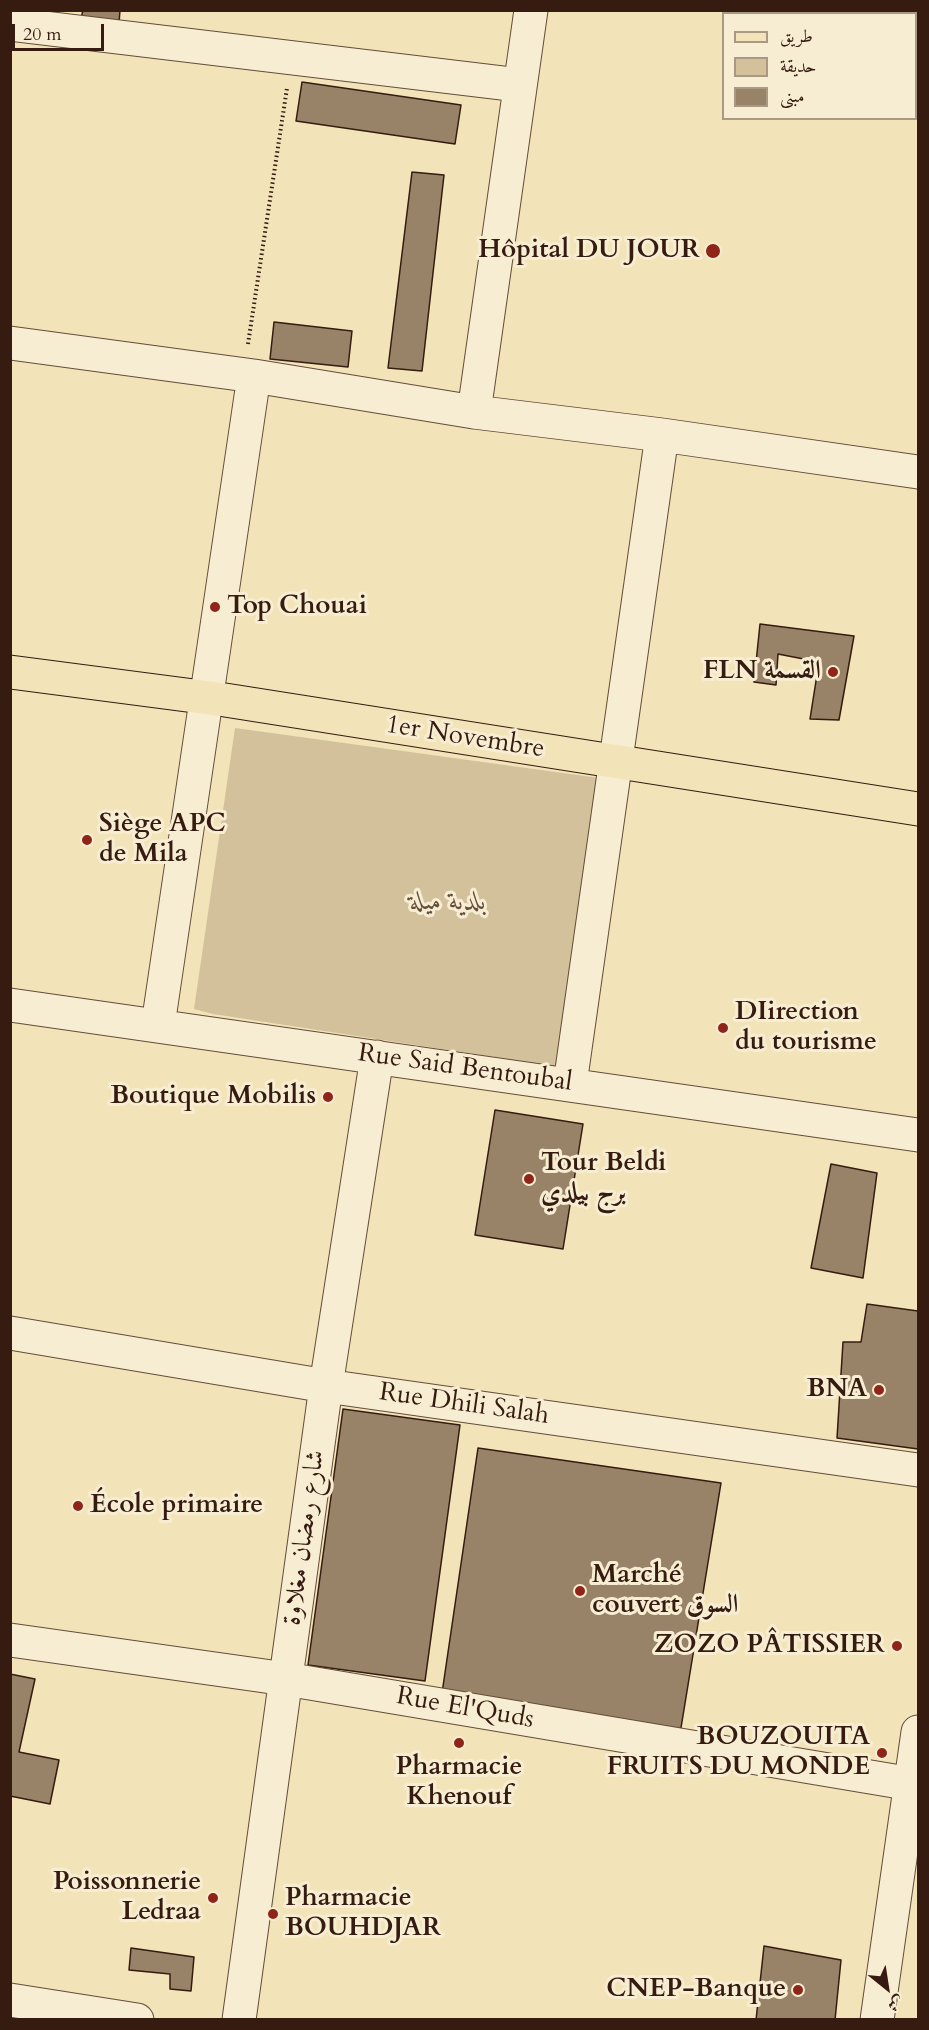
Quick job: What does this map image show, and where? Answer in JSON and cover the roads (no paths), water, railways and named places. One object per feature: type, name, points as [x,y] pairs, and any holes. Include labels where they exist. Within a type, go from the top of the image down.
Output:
[{"type":"main road","name":"1er Novembre","points":[[10,672],[206,697],[918,809]]},
{"type":"street","points":[[474,412],[531,10]]},
{"type":"street","points":[[10,24],[519,85]]},
{"type":"street","points":[[10,343],[249,375],[474,412],[662,435],[918,472]]},
{"type":"street","points":[[158,1025],[206,697],[249,375]]},
{"type":"street","points":[[570,1084],[662,435]]},
{"type":"street","name":"Rue Said Bentoubal","points":[[10,1005],[918,1135]]},
{"type":"street","name":"شارع رمضان مغلاوة","points":[[239,2019],[326,1386],[377,1057]]},
{"type":"street","name":"Rue Dhili Salah","points":[[10,1333],[326,1386],[918,1470]]},
{"type":"street","name":"Rue El'Quds","points":[[10,1640],[286,1679],[915,1785]]},
{"type":"street","points":[[877,2019],[915,1785],[918,1732]]},
{"type":"street","points":[[10,2000],[137,2019]]},
{"type":"place","name":"Hôpital DU JOUR","points":[[713,251]]},
{"type":"place","name":"Top Chouai","points":[[215,607]]},
{"type":"place","name":"FLN القسمة","points":[[833,672]]},
{"type":"place","name":"Siège APC de Mila","points":[[87,840]]},
{"type":"place","name":"DIirection du tourisme","points":[[723,1028]]},
{"type":"place","name":"Boutique Mobilis","points":[[328,1097]]},
{"type":"place","name":"Tour Beldi برج بيلدي","points":[[529,1179]]},
{"type":"place","name":"BNA","points":[[879,1390]]},
{"type":"place","name":"École primaire","points":[[78,1506]]},
{"type":"place","name":"Marché couvert السوق","points":[[580,1591]]},
{"type":"place","name":"ZOZO PÂTISSIER","points":[[897,1646]]},
{"type":"place","name":"Pharmacie Khenouf","points":[[459,1743]]},
{"type":"place","name":"BOUZOUITA FRUITS DU MONDE","points":[[882,1753]]},
{"type":"place","name":"Poissonnerie Ledraa","points":[[213,1898]]},
{"type":"place","name":"Pharmacie BOUHDJAR","points":[[273,1914]]},
{"type":"place","name":"CNEP-Banque","points":[[798,1990]]},
{"type":"park label","name":"بلدية ميلة","points":[[448,903]]}]
